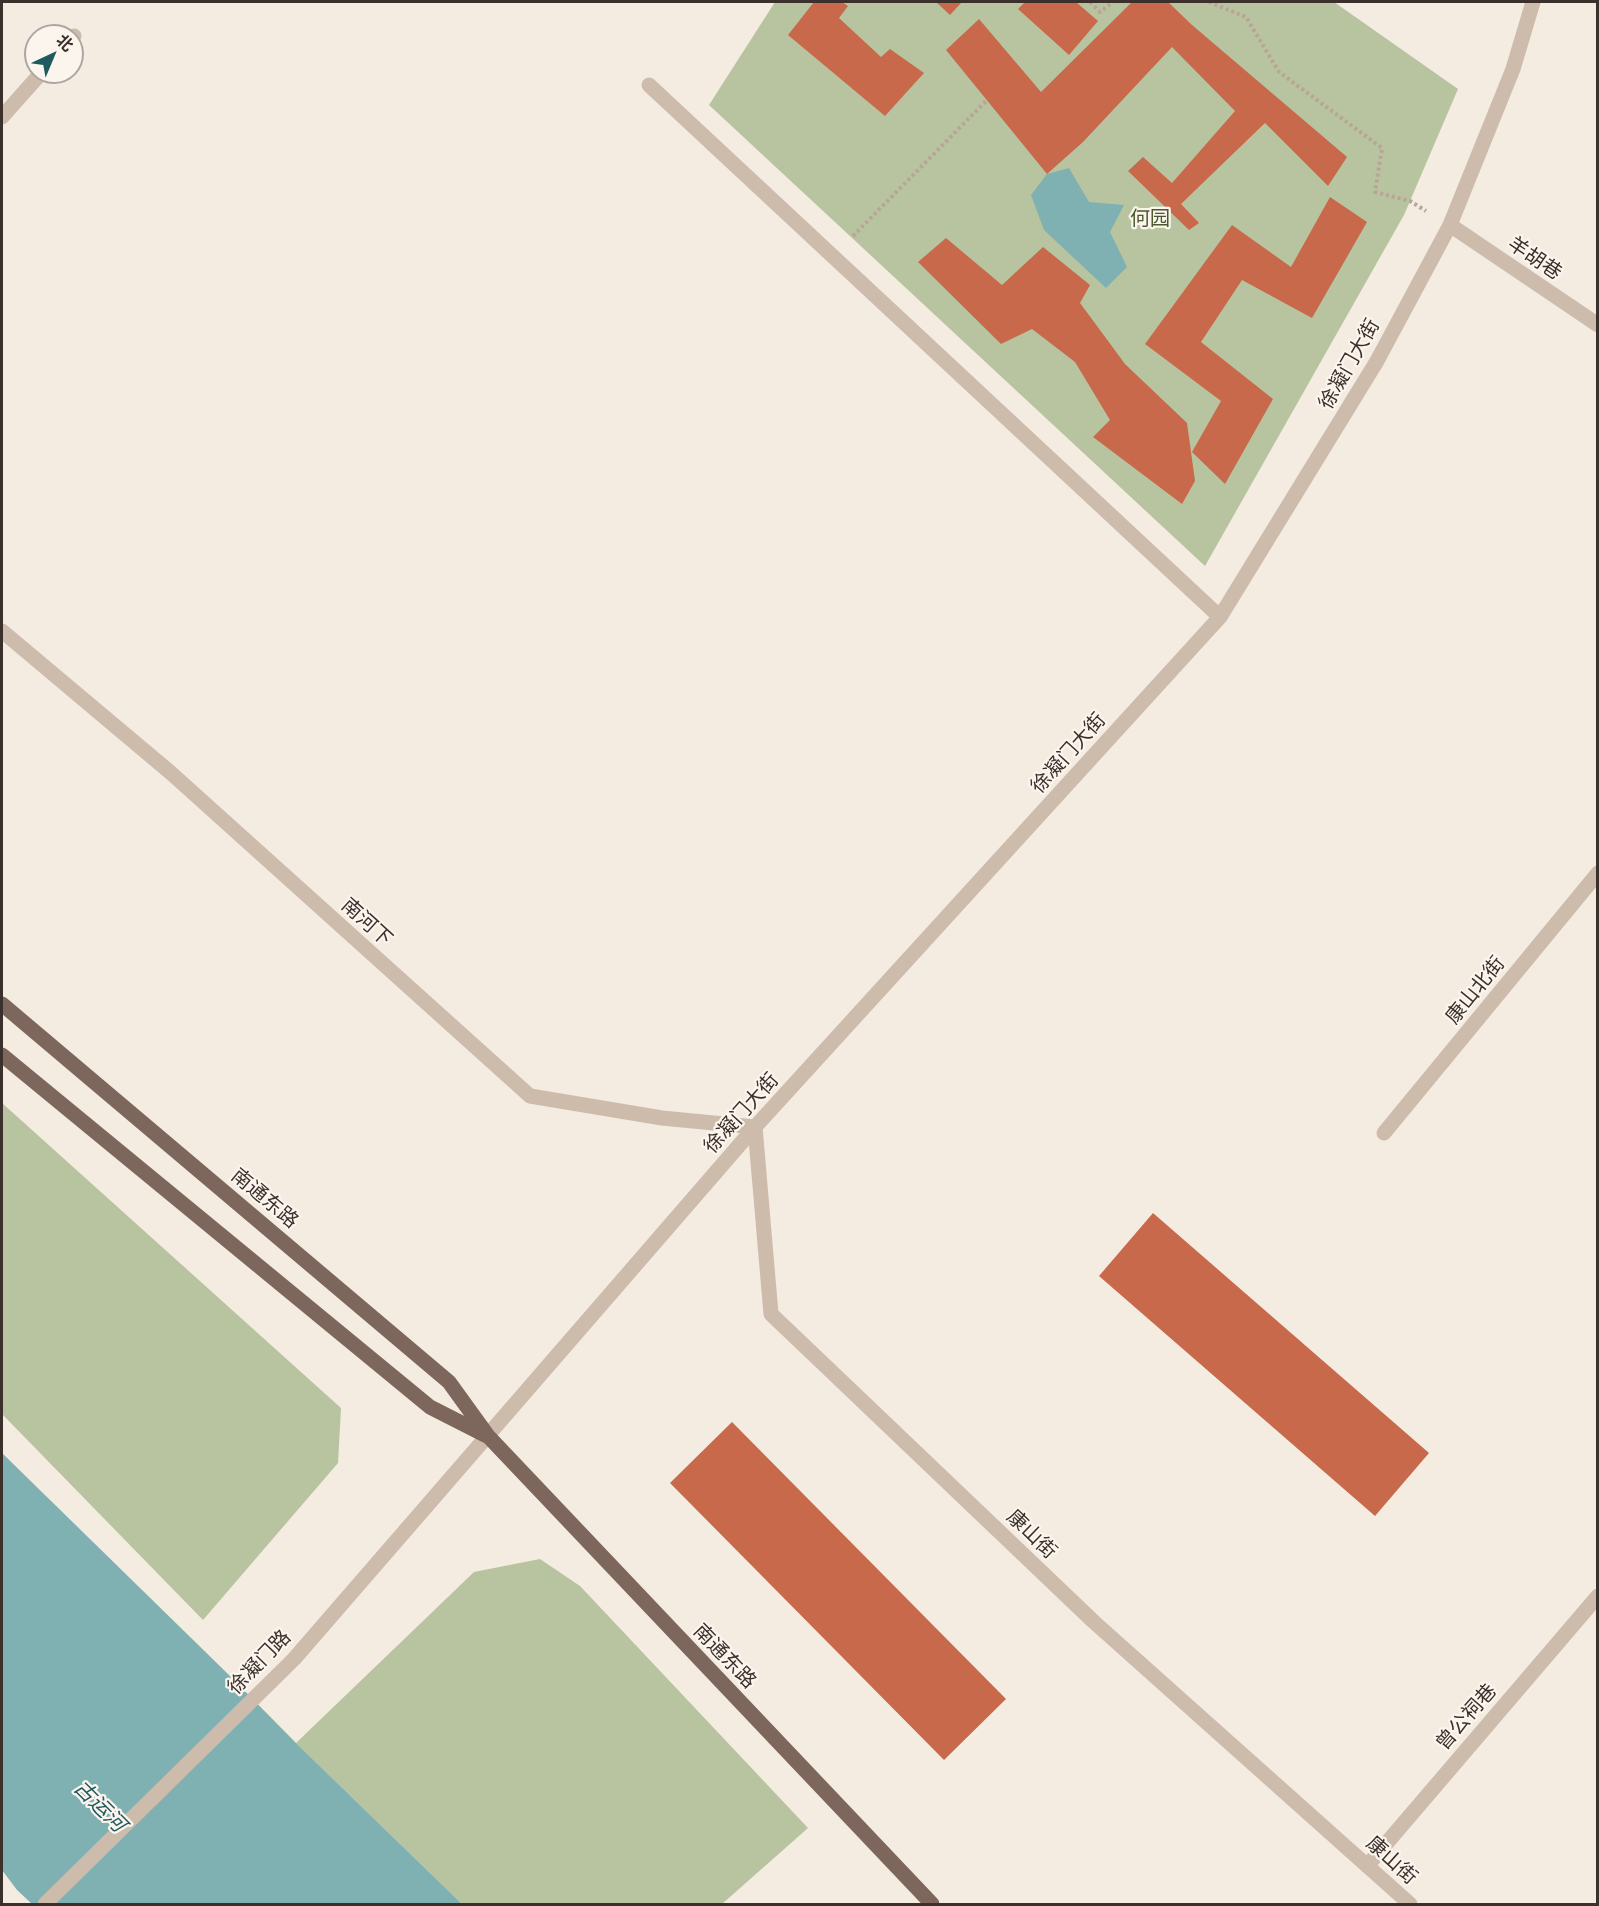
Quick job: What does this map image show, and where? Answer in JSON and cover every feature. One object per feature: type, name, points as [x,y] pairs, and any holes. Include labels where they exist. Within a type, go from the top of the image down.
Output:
[{"type":"main road","name":"南通东路","points":[[2,1004],[449,1382],[488,1436],[932,1905]]},
{"type":"main road","name":"南通东路","points":[[2,1055],[429,1407],[488,1436]]},
{"type":"street","name":"徐凝门大街","points":[[488,1436],[756,1127],[1220,616],[1377,361],[1450,225],[1513,69],[1533,2]]},
{"type":"street","points":[[2,117],[31,84]]},
{"type":"street","points":[[649,85],[1220,616]]},
{"type":"street","name":"羊胡巷","points":[[1450,225],[1598,325]]},
{"type":"street","name":"南河下","points":[[2,631],[171,773],[530,1096],[662,1118],[756,1127]]},
{"type":"street","name":"康山北街","points":[[1384,1133],[1598,873]]},
{"type":"street","name":"康山街","points":[[756,1127],[771,1314],[1094,1622],[1410,1905]]},
{"type":"street","name":"徐凝门路","points":[[45,1905],[294,1659],[488,1436]]},
{"type":"street","name":"曾公祠巷","points":[[1366,1866],[1598,1596]]},
{"type":"path","points":[[1090,2],[1100,12],[1113,2]]},
{"type":"path","points":[[1209,2],[1246,17],[1279,72],[1382,148],[1375,192],[1410,201]]},
{"type":"path","points":[[832,255],[987,100]]},
{"type":"green space","name":"何园","points":[[775,2],[1334,2],[1458,89],[1404,215],[1205,566],[709,105]]},
{"type":"green space","points":[[2,1103],[341,1408],[338,1463],[203,1620],[2,1414]]},
{"type":"green space","points":[[540,1559],[580,1586],[808,1828],[722,1904],[462,1904],[296,1743],[474,1572]]},
{"type":"water","points":[[1069,168],[1089,202],[1124,205],[1110,232],[1127,267],[1106,288],[1044,230],[1031,195],[1047,174]]},
{"type":"water","name":"古运河","points":[[2,1453],[462,1904],[32,1904],[17,1890],[2,1870]]},
{"type":"building","points":[[814,2],[842,2],[848,6],[839,18],[881,57],[890,49],[924,73],[885,116],[788,35]]},
{"type":"building","points":[[936,2],[962,2],[950,15]]},
{"type":"building","points":[[1025,2],[1076,2],[1098,21],[1069,55],[1018,9]]},
{"type":"building","points":[[1132,2],[1168,2],[1347,157],[1328,186],[1265,123],[1181,204],[1199,223],[1189,230],[1128,171],[1143,157],[1172,183],[1235,111],[1172,47],[1083,142],[1047,174],[946,50],[979,19],[1041,92]]},
{"type":"building","points":[[1330,197],[1367,222],[1312,318],[1242,280],[1201,342],[1273,399],[1225,484],[1192,452],[1221,401],[1145,344],[1232,225],[1291,267]]},
{"type":"building","points":[[946,238],[1002,285],[1043,247],[1090,285],[1080,303],[1125,364],[1187,423],[1195,481],[1182,504],[1093,437],[1110,420],[1075,362],[1032,329],[1001,344],[918,262]]},
{"type":"building","points":[[1153,1213],[1429,1453],[1375,1516],[1099,1276]]},
{"type":"building","points":[[732,1422],[1006,1699],[944,1760],[670,1483]]}]
